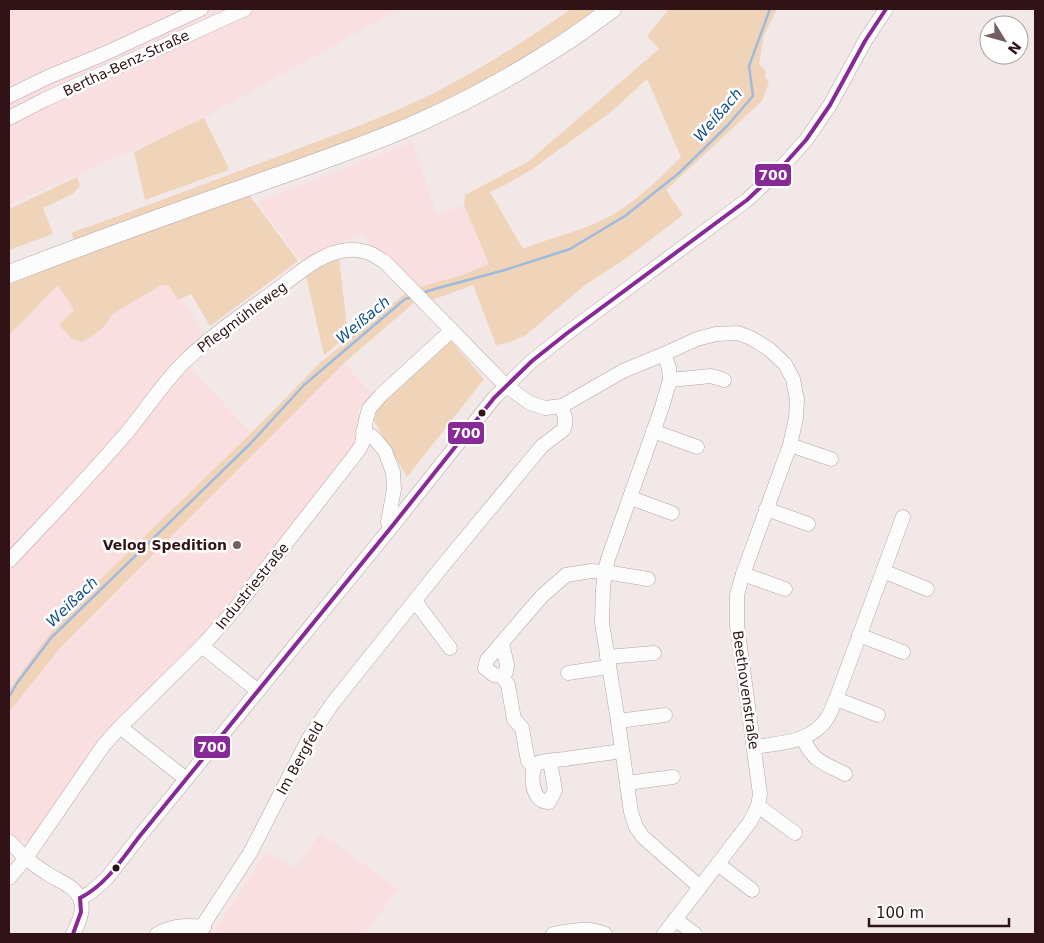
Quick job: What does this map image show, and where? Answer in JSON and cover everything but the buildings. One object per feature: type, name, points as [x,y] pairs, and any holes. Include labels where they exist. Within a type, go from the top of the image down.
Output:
[{"type":"main road","points":[[9,274],[343,153],[420,122],[513,75],[558,48],[612,9]]},
{"type":"street","name":"Bertha-Benz-Straße","points":[[9,96],[201,9]]},
{"type":"street","name":"Bertha-Benz-Straße","points":[[9,118],[44,100],[245,9]]},
{"type":"street","points":[[80,898],[90,893],[107,878],[487,406],[532,361],[747,200],[780,169],[806,140],[830,105],[865,41],[886,9]]},
{"type":"street","name":"Pflegmühleweg","points":[[9,561],[123,436],[151,399],[182,364],[206,341],[307,267],[330,254],[348,250],[360,250],[373,254],[386,263],[506,386]]},
{"type":"street","name":"Industriestraße","points":[[9,878],[26,858],[103,746],[230,615],[358,451],[362,444],[369,409],[381,395],[452,330]]},
{"type":"street","name":"Beethovenstraße","points":[[562,406],[623,371],[697,339],[716,334],[738,333],[751,338],[769,349],[785,364],[793,379],[797,400],[796,418],[790,444],[743,574],[738,595],[737,624],[760,794],[758,806],[750,822],[664,934]]},
{"type":"street","points":[[664,354],[669,368],[670,380],[654,432],[608,559],[603,589],[602,622],[631,812],[636,827],[643,837],[700,887]]},
{"type":"street","points":[[670,380],[711,376],[724,380]]},
{"type":"street","points":[[506,386],[530,403],[545,408],[562,406]]},
{"type":"street","name":"Im Bergfeld","points":[[207,931],[205,922],[250,853],[308,740],[332,704],[542,446],[563,430],[565,418],[562,406]]},
{"type":"street","points":[[364,431],[373,437],[385,452],[393,472],[394,489],[388,522],[392,525]]},
{"type":"street","points":[[654,432],[697,448]]},
{"type":"street","points":[[790,444],[832,459]]},
{"type":"street","points":[[631,498],[672,513]]},
{"type":"street","points":[[766,509],[808,524]]},
{"type":"street","points":[[754,748],[802,738],[812,734],[828,717],[903,517]]},
{"type":"street","points":[[534,767],[528,761],[522,728],[514,719],[508,685],[502,676],[494,675],[485,668],[486,660],[542,596],[566,575],[591,571],[648,579]]},
{"type":"street","points":[[882,571],[927,589]]},
{"type":"street","points":[[743,574],[785,589]]},
{"type":"street","points":[[415,601],[450,648]]},
{"type":"street","points":[[859,635],[903,652]]},
{"type":"street","points":[[202,646],[258,691]]},
{"type":"street","points":[[568,673],[608,662],[654,653]]},
{"type":"street","points":[[836,699],[878,715]]},
{"type":"street","points":[[618,721],[665,715]]},
{"type":"street","points":[[120,727],[186,779]]},
{"type":"street","points":[[802,738],[811,755],[818,761],[845,774]]},
{"type":"street","points":[[550,761],[555,790],[549,802],[544,802],[535,793],[533,772],[534,767],[538,763],[550,761],[622,751]]},
{"type":"street","points":[[627,784],[672,777]]},
{"type":"street","points":[[758,806],[795,832]]},
{"type":"street","points":[[9,841],[26,858],[76,892],[82,907],[73,934]]},
{"type":"street","points":[[718,864],[752,890]]},
{"type":"street","points":[[675,919],[694,934]]},
{"type":"street","points":[[157,934],[177,926],[192,925],[207,931]]},
{"type":"street","points":[[553,934],[584,929],[595,930],[605,934]]},
{"type":"shaded area","points":[[9,9],[399,9],[204,118],[9,205]]},
{"type":"shaded area","points":[[571,9],[602,9],[531,58],[418,116],[75,242],[71,233],[330,137],[419,100],[454,83],[488,63]]},
{"type":"shaded area","points":[[669,9],[777,9],[764,35],[759,64],[766,71],[765,77],[769,82],[762,101],[666,190],[683,215],[628,257],[585,285],[526,335],[510,342],[496,345],[473,285],[432,300],[420,287],[462,275],[489,264],[464,205],[465,195],[529,161],[659,49],[647,36]],"holes":[[[647,79],[681,157],[643,193],[617,212],[583,228],[523,249],[490,192],[531,170],[611,112]]]},
{"type":"shaded area","points":[[204,118],[228,166],[228,170],[145,200],[134,152]]},
{"type":"shaded area","points":[[412,142],[437,215],[464,205],[489,264],[462,275],[420,287],[371,247],[368,240],[360,235],[328,248],[302,263],[257,202]]},
{"type":"shaded area","points":[[77,177],[80,186],[73,194],[43,208],[53,234],[9,250],[9,209]]},
{"type":"shaded area","points":[[248,193],[298,261],[210,326],[191,294],[178,300],[169,286],[161,285],[113,314],[101,330],[82,342],[72,339],[59,325],[74,310],[58,285],[9,335],[9,283],[120,238]]},
{"type":"shaded area","points":[[339,258],[348,335],[324,355],[306,276],[324,264]]},
{"type":"shaded area","points":[[58,285],[74,310],[101,330],[113,314],[161,285],[169,286],[178,300],[183,301],[206,336],[181,358],[251,433],[80,599],[47,637],[9,690],[9,335]]},
{"type":"shaded area","points":[[406,293],[415,302],[345,362],[60,648],[9,712],[9,690],[47,637],[80,599],[251,433],[321,362]]},
{"type":"shaded area","points":[[450,340],[484,379],[407,477],[374,421],[380,402]]},
{"type":"shaded area","points":[[344,363],[373,395],[365,404],[360,406],[357,414],[360,419],[358,435],[354,446],[226,611],[100,741],[29,841],[19,840],[9,830],[9,712],[60,648]]},
{"type":"shaded area","points":[[321,833],[398,889],[365,934],[219,934],[215,929],[266,853],[296,867]]},
{"type":"waterway","name":"Weißach","points":[[422,293],[505,270],[570,249],[625,216],[679,173],[727,126],[753,96],[749,66],[770,9]]},
{"type":"waterway","name":"Weißach","points":[[9,697],[17,683],[51,638],[250,444],[304,385],[405,299],[412,297]]},
{"type":"transit line","name":"700","points":[[80,898],[98,886],[113,871],[494,398],[532,361],[747,200],[780,169],[806,140],[830,105],[865,41],[886,9]]},
{"type":"transit line","name":"700","points":[[73,934],[81,912],[80,898]]},
{"type":"place","name":"Velog Spedition","points":[[237,545]]}]
